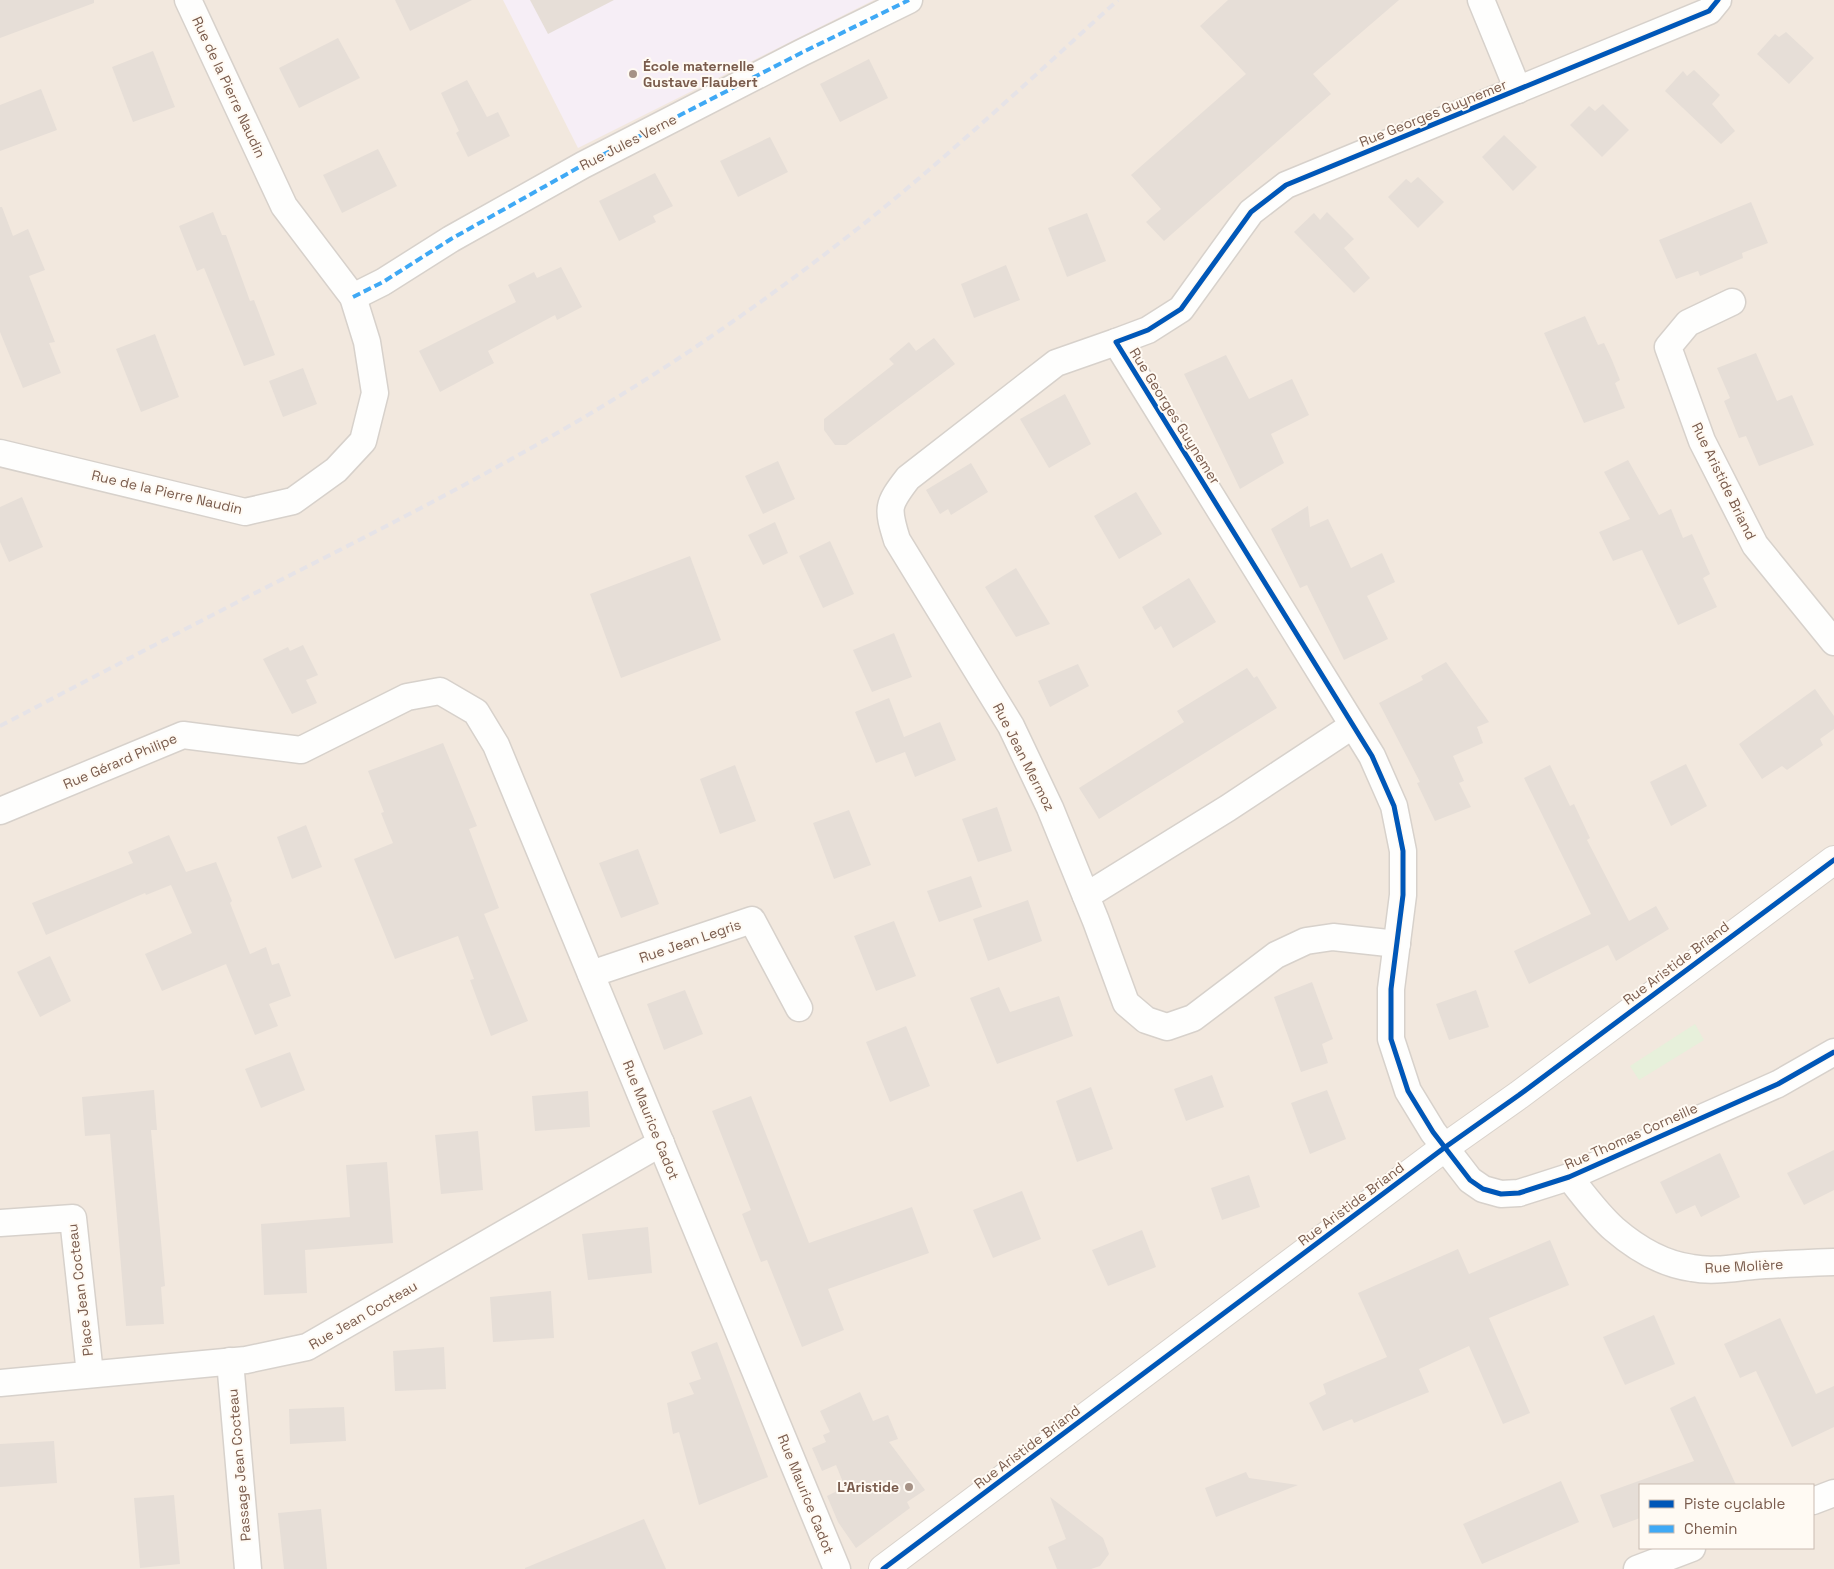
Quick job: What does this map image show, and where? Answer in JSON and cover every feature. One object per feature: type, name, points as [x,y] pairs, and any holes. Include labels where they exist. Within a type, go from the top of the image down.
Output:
[{"type":"main road","name":"Rue Aristide Briand","points":[[883,1569],[1444,1148],[1519,1095],[1834,860]]},
{"type":"street","name":"Rue de la Pierre Naudin","points":[[0,453],[245,512],[293,501],[336,470],[363,441],[374,393],[367,342],[353,297],[284,206],[188,0]]},
{"type":"street","name":"Rue Jules Verne","points":[[353,297],[384,282],[451,239],[591,161],[909,0]]},
{"type":"street","name":"Rue Georges Guynemer","points":[[1481,0],[1518,90]]},
{"type":"street","name":"Rue Georges Guynemer","points":[[1444,1148],[1408,1091],[1391,1039],[1391,990],[1403,895],[1403,851],[1394,806],[1372,756],[1116,342],[1148,330],[1181,309],[1251,212],[1286,185],[1709,11],[1718,0]]},
{"type":"street","name":"Rue Aristide Briand","points":[[1732,302],[1688,323],[1668,347],[1702,442],[1755,546],[1834,642]]},
{"type":"street","name":"Rue Jean Mermoz","points":[[1116,342],[1056,363],[908,478],[893,497],[890,516],[897,540],[1011,726],[1050,808],[1126,1002],[1146,1020],[1166,1027],[1193,1018],[1276,955],[1306,941],[1333,937],[1397,944]]},
{"type":"street","name":"Rue Gérard Philipe","points":[[0,811],[183,735],[301,750],[407,697],[440,691]]},
{"type":"street","name":"Rue Maurice Cadot","points":[[440,691],[476,712],[496,745],[837,1569]]},
{"type":"street","points":[[1086,896],[1228,808],[1352,726]]},
{"type":"street","name":"Rue Jean Legris","points":[[591,974],[752,920],[800,1008]]},
{"type":"street","name":"Rue Thomas Corneille","points":[[1444,1148],[1470,1180],[1484,1189],[1501,1194],[1518,1194],[1569,1177],[1778,1084],[1834,1052]]},
{"type":"street","name":"Rue Jean Cocteau","points":[[0,1383],[246,1360],[307,1348],[660,1143]]},
{"type":"street","name":"Rue Molière","points":[[1569,1177],[1613,1228],[1632,1243],[1654,1256],[1676,1264],[1712,1270],[1791,1263],[1834,1262]]},
{"type":"street","name":"Place Jean Cocteau","points":[[0,1223],[73,1218],[90,1374]]},
{"type":"street","name":"Passage Jean Cocteau","points":[[230,1361],[248,1569]]},
{"type":"street","points":[[1814,1501],[1834,1493]]},
{"type":"street","points":[[1636,1569],[1689,1549]]},
{"type":"shaded area","points":[[0,0],[1834,0],[1834,1569],[0,1569]]},
{"type":"shaded area","name":"École maternelle Gustave Flaubert","points":[[503,0],[874,0],[578,148]]},
{"type":"green space","points":[[1695,1024],[1704,1040],[1639,1080],[1630,1066]]},
{"type":"building","points":[[0,0],[94,0],[94,3],[0,38]]},
{"type":"building","points":[[395,0],[472,0],[410,31]]},
{"type":"building","points":[[530,0],[614,0],[548,34]]},
{"type":"building","points":[[1228,0],[1399,0],[1313,74],[1331,94],[1164,241],[1146,222],[1161,209],[1131,175],[1246,74],[1200,26]]},
{"type":"building","points":[[1786,32],[1814,58],[1789,84],[1757,54],[1775,34],[1779,37]]},
{"type":"building","points":[[338,38],[360,78],[299,108],[279,68]]},
{"type":"building","points":[[153,51],[175,107],[133,122],[112,67]]},
{"type":"building","points":[[869,59],[888,98],[840,122],[820,84]]},
{"type":"building","points":[[1694,70],[1720,95],[1712,104],[1735,131],[1721,144],[1665,91],[1683,71],[1687,76]]},
{"type":"building","points":[[467,80],[487,117],[498,112],[510,136],[468,157],[456,133],[459,131],[441,93]]},
{"type":"building","points":[[41,89],[57,130],[0,151],[0,105]]},
{"type":"building","points":[[1603,104],[1629,130],[1602,157],[1570,125],[1589,106],[1595,111]]},
{"type":"building","points":[[1504,135],[1537,167],[1513,191],[1482,157]]},
{"type":"building","points":[[770,137],[788,172],[738,197],[720,161]]},
{"type":"building","points":[[378,149],[397,186],[342,213],[323,175]]},
{"type":"building","points":[[655,173],[673,206],[653,216],[656,222],[619,241],[599,201]]},
{"type":"building","points":[[1418,177],[1444,202],[1418,228],[1388,197],[1406,179],[1411,183]]},
{"type":"building","points":[[1751,202],[1768,243],[1742,253],[1743,258],[1700,276],[1698,271],[1676,279],[1659,240]]},
{"type":"building","points":[[0,207],[2,207],[13,236],[28,229],[45,270],[29,276],[55,342],[49,343],[61,373],[23,388],[0,332]]},
{"type":"building","points":[[213,212],[222,235],[226,235],[250,301],[254,300],[275,355],[244,366],[204,268],[197,271],[179,226]]},
{"type":"building","points":[[1327,212],[1354,239],[1344,248],[1370,278],[1354,293],[1294,232],[1314,213],[1320,220]]},
{"type":"building","points":[[1087,213],[1106,261],[1067,277],[1048,228]]},
{"type":"building","points":[[1006,265],[1020,300],[974,318],[961,284]]},
{"type":"building","points":[[561,267],[582,307],[557,320],[555,315],[488,351],[494,363],[440,392],[419,351],[516,302],[508,285],[534,272],[537,278]]},
{"type":"building","points":[[1585,316],[1598,345],[1604,343],[1612,360],[1620,380],[1615,383],[1625,408],[1584,423],[1544,333]]},
{"type":"building","points":[[155,334],[179,397],[141,412],[116,349]]},
{"type":"building","points":[[934,338],[955,364],[846,445],[835,445],[824,430],[824,419],[894,364],[889,359],[909,342],[916,351]]},
{"type":"building","points":[[1756,353],[1777,401],[1792,395],[1814,445],[1759,466],[1746,436],[1739,438],[1724,401],[1730,398],[1717,368]]},
{"type":"building","points":[[1226,355],[1249,399],[1292,379],[1309,415],[1271,434],[1284,463],[1240,489],[1184,374]]},
{"type":"building","points":[[303,368],[317,404],[283,417],[269,381]]},
{"type":"building","points":[[1065,394],[1091,444],[1049,468],[1020,419]]},
{"type":"building","points":[[1628,460],[1659,515],[1671,509],[1683,538],[1692,534],[1710,574],[1703,578],[1717,607],[1678,625],[1642,550],[1613,561],[1599,532],[1630,519],[1604,472]]},
{"type":"building","points":[[778,461],[795,499],[763,514],[745,476]]},
{"type":"building","points":[[971,463],[988,492],[951,515],[948,509],[940,514],[926,490]]},
{"type":"building","points":[[1136,492],[1162,534],[1119,559],[1094,516]]},
{"type":"building","points":[[22,497],[43,547],[9,562],[0,542],[0,507]]},
{"type":"building","points":[[1308,506],[1310,527],[1328,519],[1351,568],[1382,553],[1395,582],[1367,596],[1388,639],[1344,660],[1307,585],[1300,588],[1271,529]]},
{"type":"building","points":[[775,522],[788,553],[763,565],[748,535]]},
{"type":"building","points":[[830,541],[854,594],[823,608],[799,556]]},
{"type":"building","points":[[690,556],[721,640],[621,678],[590,594]]},
{"type":"building","points":[[1016,568],[1050,624],[1016,637],[985,587]]},
{"type":"building","points":[[1189,578],[1216,622],[1173,648],[1161,626],[1155,630],[1142,607]]},
{"type":"building","points":[[894,633],[912,677],[872,692],[853,650]]},
{"type":"building","points":[[303,645],[318,675],[306,680],[317,703],[292,714],[263,659],[288,647],[290,651]]},
{"type":"building","points":[[1446,662],[1489,722],[1477,727],[1483,743],[1453,756],[1464,781],[1459,783],[1471,807],[1435,821],[1417,783],[1420,782],[1379,703],[1423,680],[1421,676]]},
{"type":"building","points":[[1078,664],[1089,686],[1050,707],[1038,681]]},
{"type":"building","points":[[1247,668],[1254,678],[1257,676],[1277,708],[1099,819],[1079,788],[1184,722],[1177,711]]},
{"type":"building","points":[[1815,689],[1834,716],[1834,729],[1820,739],[1823,745],[1787,770],[1782,766],[1762,779],[1739,744]]},
{"type":"building","points":[[889,698],[904,737],[940,722],[956,760],[915,777],[905,752],[876,763],[855,712]]},
{"type":"building","points":[[443,743],[477,826],[469,829],[499,908],[484,914],[528,1021],[491,1036],[470,980],[474,979],[458,936],[395,959],[354,859],[393,843],[381,813],[384,812],[368,771]]},
{"type":"building","points":[[1686,764],[1707,806],[1671,826],[1650,782]]},
{"type":"building","points":[[735,765],[756,821],[720,834],[700,779]]},
{"type":"building","points":[[1550,765],[1570,806],[1574,804],[1590,838],[1587,840],[1629,921],[1656,906],[1669,929],[1616,961],[1608,945],[1529,984],[1514,951],[1591,914],[1524,778]]},
{"type":"building","points":[[997,807],[1012,851],[978,862],[962,819]]},
{"type":"building","points":[[849,810],[871,865],[834,879],[813,823]]},
{"type":"building","points":[[306,825],[322,867],[292,879],[277,837]]},
{"type":"building","points":[[169,835],[186,872],[216,862],[250,954],[266,947],[272,965],[279,963],[291,996],[269,1004],[278,1026],[255,1035],[226,964],[162,991],[145,954],[192,933],[171,885],[146,895],[145,893],[46,935],[32,903],[133,863],[128,852]]},
{"type":"building","points":[[638,849],[659,904],[621,918],[599,863]]},
{"type":"building","points":[[971,876],[982,907],[939,922],[927,891]]},
{"type":"building","points":[[1028,900],[1042,941],[988,961],[973,919]]},
{"type":"building","points":[[894,921],[916,976],[876,991],[854,936]]},
{"type":"building","points":[[50,956],[71,1001],[40,1017],[17,972]]},
{"type":"building","points":[[1312,982],[1333,1039],[1322,1044],[1328,1063],[1301,1072],[1274,997]]},
{"type":"building","points":[[999,987],[1010,1012],[1059,996],[1073,1036],[997,1064],[970,998]]},
{"type":"building","points":[[685,990],[703,1034],[664,1050],[647,1004]]},
{"type":"building","points":[[1476,990],[1489,1027],[1449,1040],[1436,1004]]},
{"type":"building","points":[[906,1026],[930,1086],[890,1102],[866,1042]]},
{"type":"building","points":[[290,1052],[305,1090],[261,1108],[245,1069]]},
{"type":"building","points":[[1212,1075],[1224,1107],[1186,1121],[1174,1089]]},
{"type":"building","points":[[1091,1087],[1113,1149],[1077,1162],[1056,1101]]},
{"type":"building","points":[[154,1090],[157,1130],[151,1130],[165,1286],[161,1287],[164,1324],[126,1326],[110,1134],[85,1136],[82,1097]]},
{"type":"building","points":[[1327,1090],[1346,1139],[1310,1154],[1291,1103]]},
{"type":"building","points":[[588,1091],[590,1127],[535,1131],[532,1096]]},
{"type":"building","points":[[751,1096],[809,1243],[912,1207],[929,1253],[828,1289],[844,1330],[802,1347],[767,1260],[761,1262],[742,1214],[751,1210],[712,1111]]},
{"type":"building","points":[[478,1131],[483,1190],[441,1194],[435,1135]]},
{"type":"building","points":[[1834,1150],[1834,1190],[1804,1205],[1787,1173]]},
{"type":"building","points":[[1720,1153],[1740,1197],[1701,1217],[1695,1205],[1676,1214],[1660,1182]]},
{"type":"building","points":[[387,1162],[393,1243],[305,1250],[307,1293],[264,1295],[261,1224],[350,1217],[346,1165]]},
{"type":"building","points":[[1249,1175],[1260,1207],[1222,1220],[1211,1188]]},
{"type":"building","points":[[1022,1191],[1041,1239],[993,1258],[973,1210]]},
{"type":"building","points":[[648,1227],[652,1273],[588,1280],[582,1234]]},
{"type":"building","points":[[1142,1230],[1156,1267],[1108,1286],[1092,1250]]},
{"type":"building","points":[[1550,1240],[1569,1285],[1489,1318],[1530,1413],[1503,1424],[1469,1346],[1419,1369],[1429,1392],[1354,1423],[1352,1419],[1323,1431],[1309,1403],[1326,1394],[1323,1384],[1387,1357],[1358,1293],[1458,1249],[1469,1274]]},
{"type":"building","points":[[551,1291],[554,1338],[493,1342],[490,1297]]},
{"type":"building","points":[[1654,1315],[1675,1364],[1625,1385],[1603,1337]]},
{"type":"building","points":[[1780,1318],[1816,1394],[1834,1386],[1834,1427],[1792,1447],[1756,1371],[1740,1378],[1724,1344]]},
{"type":"building","points":[[717,1342],[768,1477],[699,1505],[679,1432],[673,1434],[667,1403],[694,1394],[689,1383],[701,1379],[691,1352]]},
{"type":"building","points":[[444,1347],[446,1389],[395,1391],[393,1351]]},
{"type":"building","points":[[860,1392],[873,1421],[888,1415],[898,1439],[889,1442],[925,1490],[907,1502],[910,1508],[856,1548],[838,1522],[827,1496],[845,1487],[836,1465],[822,1471],[812,1448],[826,1442],[823,1435],[830,1432],[820,1411]]},
{"type":"building","points":[[1695,1396],[1736,1484],[1639,1484],[1639,1518],[1613,1528],[1600,1495],[1694,1461],[1670,1408]]},
{"type":"building","points":[[344,1407],[346,1441],[290,1444],[289,1409]]},
{"type":"building","points":[[54,1441],[57,1483],[0,1487],[0,1444]]},
{"type":"building","points":[[1246,1472],[1249,1478],[1298,1485],[1216,1517],[1205,1488]]},
{"type":"building","points":[[1561,1481],[1579,1522],[1482,1564],[1463,1524]]},
{"type":"building","points":[[174,1495],[180,1564],[140,1568],[134,1498]]},
{"type":"building","points":[[1050,1497],[1103,1538],[1109,1554],[1100,1566],[1091,1569],[1057,1569],[1048,1547],[1066,1539]]},
{"type":"building","points":[[321,1509],[327,1569],[284,1569],[278,1513]]},
{"type":"building","points":[[644,1519],[666,1569],[525,1569],[525,1568]]},
{"type":"railway","points":[[0,726],[487,473],[650,377],[799,274],[869,220],[978,127],[1118,0]]},
{"type":"marked path","points":[[353,297],[383,282],[451,239],[583,165],[909,0]]},
{"type":"cycle path","points":[[1718,0],[1709,11],[1286,185],[1251,212],[1181,309],[1148,330],[1116,342],[1372,756],[1394,806],[1403,851],[1403,895],[1391,989],[1391,1039],[1408,1091],[1433,1132],[1470,1180],[1483,1189],[1501,1194],[1519,1193],[1569,1177],[1778,1084],[1834,1052]]},
{"type":"cycle path","points":[[883,1569],[1444,1148],[1519,1095],[1834,860]]},
{"type":"place","name":"École maternelle Gustave Flaubert","points":[[633,74]]},
{"type":"place","name":"L'Aristide","points":[[909,1487]]}]
